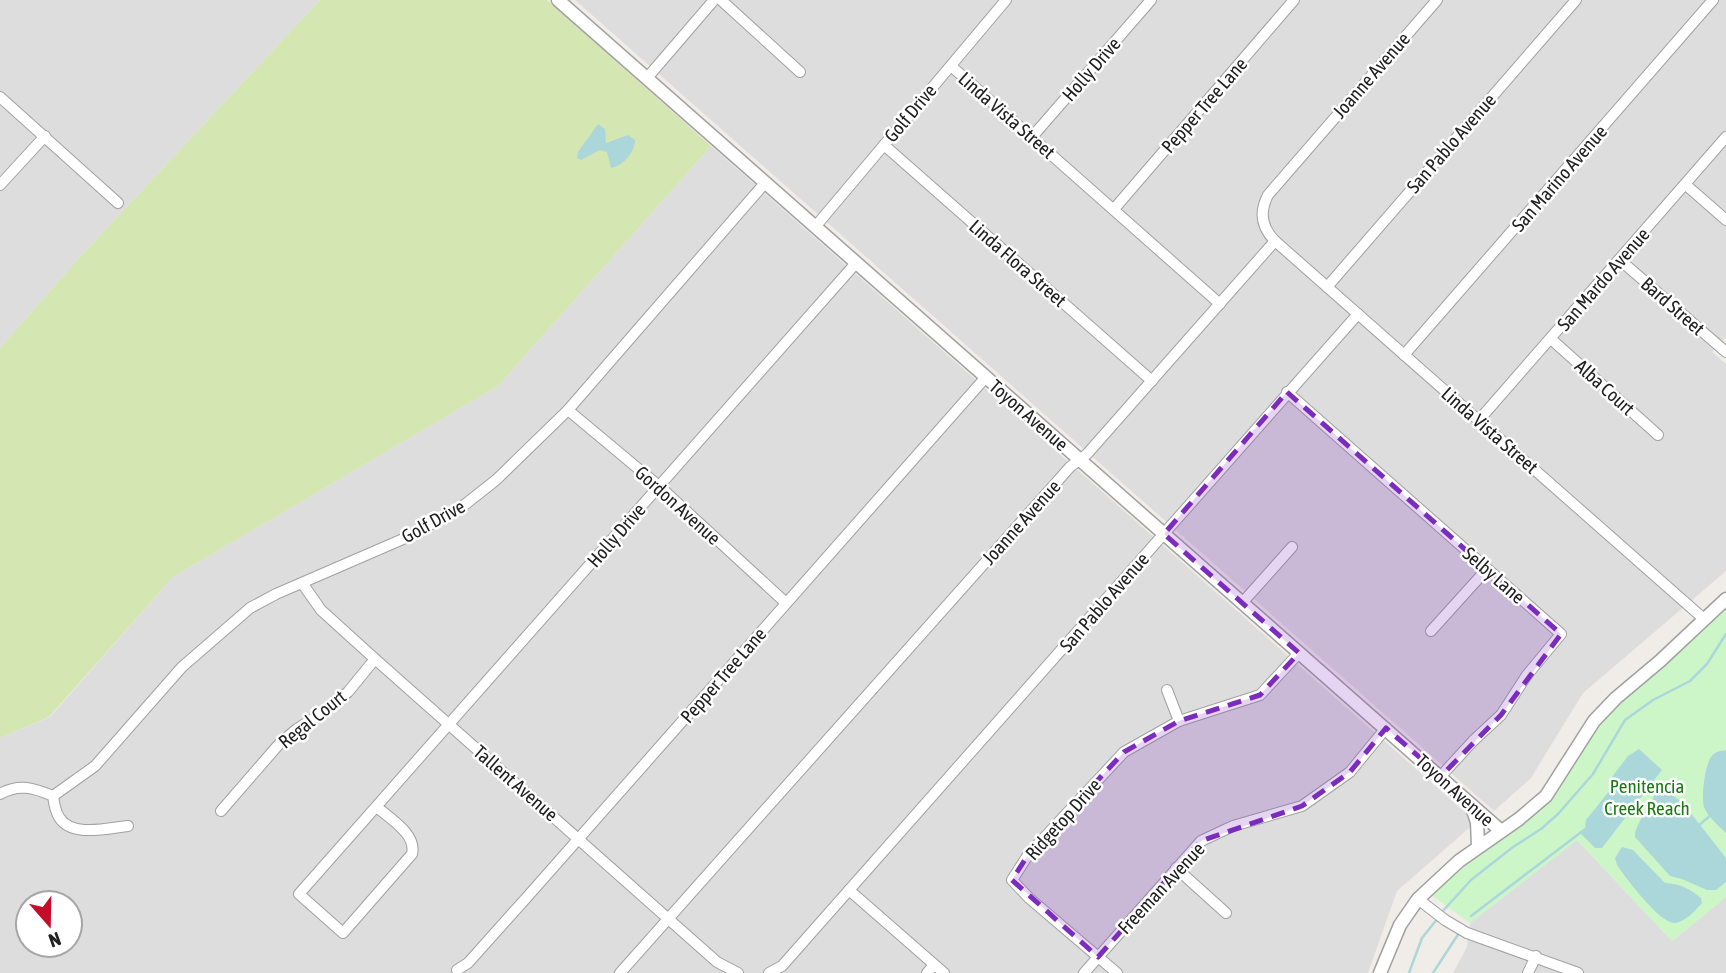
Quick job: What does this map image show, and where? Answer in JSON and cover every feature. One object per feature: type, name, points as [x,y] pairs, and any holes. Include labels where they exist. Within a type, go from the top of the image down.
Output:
[{"type":"street","name":"Toyon Avenue","points":[[558,0],[1500,830]]},
{"type":"street","points":[[647,78],[715,0]]},
{"type":"street","points":[[721,0],[800,72]]},
{"type":"street","name":"Golf Drive","points":[[815,227],[1006,0]]},
{"type":"street","name":"Holly Drive","points":[[1032,137],[1151,0]]},
{"type":"street","name":"Pepper Tree Lane","points":[[1114,209],[1294,0]]},
{"type":"street","name":"Joanne Avenue","points":[[620,973],[1275,241],[1268,234],[1262,214],[1268,194],[1437,0]]},
{"type":"street","name":"San Pablo Avenue","points":[[1326,287],[1576,0]]},
{"type":"street","name":"San Marino Avenue","points":[[1404,355],[1713,0]]},
{"type":"street","name":"Linda Vista Street","points":[[951,66],[1220,304]]},
{"type":"street","points":[[0,97],[118,203]]},
{"type":"street","points":[[0,185],[45,136]]},
{"type":"street","name":"San Mardo Avenue","points":[[1479,420],[1726,137]]},
{"type":"street","name":"Linda Flora Street","points":[[884,145],[1152,381]]},
{"type":"street","name":"Golf Drive","points":[[53,796],[95,766],[194,656],[250,608],[410,536],[463,506],[496,480],[568,410],[765,183]]},
{"type":"street","points":[[1686,185],[1726,220]]},
{"type":"street","name":"Linda Vista Street","points":[[1275,241],[1704,619]]},
{"type":"street","name":"Bard Street","points":[[1620,260],[1726,352]]},
{"type":"street","name":"Holly Drive","points":[[377,807],[409,835],[414,847],[412,854],[344,933],[299,894],[856,263]]},
{"type":"street","name":"San Pablo Avenue","points":[[849,890],[1358,314]]},
{"type":"street","name":"Alba Court","points":[[1551,339],[1658,435]]},
{"type":"street","name":"Pepper Tree Lane","points":[[457,970],[468,962],[579,838],[986,377]]},
{"type":"street","name":"Selby Lane","points":[[1287,392],[1561,634],[1527,675],[1501,715],[1441,776]]},
{"type":"street","name":"Gordon Avenue","points":[[568,410],[659,486],[786,603]]},
{"type":"street","points":[[1242,603],[1292,547]]},
{"type":"street","points":[[1431,631],[1487,569]]},
{"type":"street","name":"Tallent Avenue","points":[[302,583],[321,610],[375,659],[717,962],[738,973]]},
{"type":"street","points":[[1380,973],[1401,925],[1418,899],[1478,846],[1546,796],[1594,721],[1615,698],[1726,598]]},
{"type":"street","name":"Ridgetop Drive","points":[[1098,957],[1012,880],[1027,855],[1124,752],[1179,721],[1260,695],[1299,653]]},
{"type":"street","name":"Regal Court","points":[[220,811],[280,743],[348,692],[375,659]]},
{"type":"street","points":[[1167,690],[1179,721]]},
{"type":"street","name":"Freeman Avenue","points":[[1084,973],[1201,841],[1234,827],[1303,806],[1350,772],[1386,728]]},
{"type":"street","points":[[0,794],[29,786],[53,796],[57,816],[65,825],[76,829],[128,826]]},
{"type":"street","points":[[1470,802],[1477,822],[1478,846]]},
{"type":"street","points":[[1176,868],[1226,913]]},
{"type":"street","points":[[769,973],[782,966],[849,890],[931,969],[944,973]]},
{"type":"street","points":[[1418,899],[1467,933],[1578,973]]},
{"type":"street","points":[[1528,973],[1536,956]]},
{"type":"street","points":[[1098,957],[1117,973]]},
{"type":"highlighted area","points":[[1287,392],[1561,634],[1501,715],[1441,776],[1386,728],[1350,772],[1302,806],[1201,841],[1098,957],[1012,880],[1028,855],[1124,752],[1179,721],[1260,695],[1299,653],[1164,534]]},
{"type":"shaded area","points":[[0,0],[320,0],[79,258],[0,348]]},
{"type":"shaded area","points":[[575,0],[1726,0],[1726,337],[1712,352],[1726,364],[1726,571],[1583,693],[1531,778],[1494,811]]},
{"type":"shaded area","points":[[711,146],[1476,822],[1397,891],[1368,973],[0,973],[0,738],[50,717],[173,577],[498,386]]},
{"type":"shaded area","points":[[1577,840],[1672,941],[1726,897],[1726,973],[1453,973],[1467,947],[1470,923]]},
{"type":"green space","points":[[320,0],[547,0],[711,146],[498,386],[173,577],[49,717],[0,738],[0,348],[79,258]]},
{"type":"green space","name":"Penitencia Creek Reach","points":[[1726,609],[1726,897],[1672,941],[1577,840],[1470,923],[1430,894],[1549,800],[1567,777],[1600,722],[1619,702]]},
{"type":"water","points":[[598,124],[605,129],[606,143],[628,135],[635,140],[631,154],[615,167],[611,168],[607,152],[600,150],[581,160],[577,158],[578,152]]},
{"type":"water","points":[[1639,749],[1662,770],[1602,848],[1595,848],[1579,832],[1585,828],[1586,820],[1610,790],[1610,781],[1615,773],[1628,756]]},
{"type":"water","points":[[1726,750],[1726,833],[1706,811],[1703,796],[1705,774],[1711,757]]},
{"type":"water","points":[[1655,793],[1669,793],[1682,802],[1726,858],[1726,882],[1716,890],[1707,890],[1670,876],[1635,837],[1637,827]]},
{"type":"water","points":[[1622,847],[1633,850],[1665,883],[1688,889],[1701,898],[1702,903],[1690,916],[1679,922],[1669,921],[1661,916],[1617,865],[1615,858]]},
{"type":"waterway","points":[[1442,912],[1471,880],[1558,814],[1593,774],[1625,720],[1653,700],[1690,681],[1707,664],[1726,634]]},
{"type":"waterway","points":[[1698,826],[1712,814]]},
{"type":"waterway","points":[[1471,916],[1580,833]]},
{"type":"waterway","points":[[1409,973],[1422,938],[1438,918]]},
{"type":"waterway","points":[[1433,973],[1459,933]]}]
